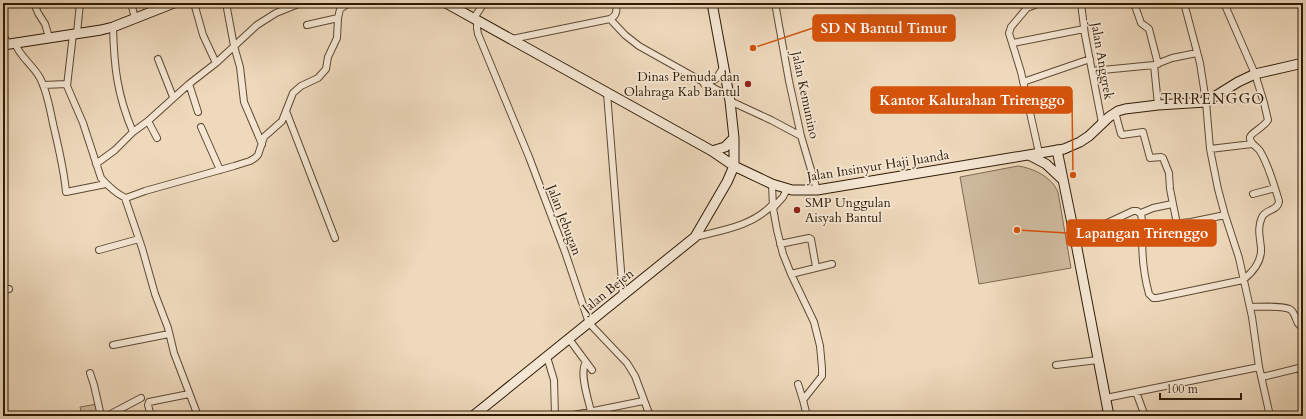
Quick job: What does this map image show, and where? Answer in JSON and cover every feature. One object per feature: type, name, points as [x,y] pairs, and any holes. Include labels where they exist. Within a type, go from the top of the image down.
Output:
[{"type":"main road","points":[[8,44],[112,27],[163,5],[174,3]]},
{"type":"main road","name":"Jalan Insinyur Haji Juanda","points":[[446,3],[712,151],[734,166],[772,184],[798,191],[817,190],[1069,147],[1089,136],[1102,122],[1115,112],[1125,109],[1158,105],[1206,102],[1238,82],[1255,74],[1303,63]]},
{"type":"main road","points":[[712,3],[730,99],[734,138],[734,166]]},
{"type":"main road","points":[[712,151],[725,146],[734,138]]},
{"type":"main road","points":[[1057,150],[1109,416]]},
{"type":"main road","points":[[1029,155],[1046,164],[1063,180]]},
{"type":"main road","name":"Jalan Bejen","points":[[473,416],[695,237],[727,182],[734,166]]},
{"type":"street","points":[[34,3],[45,24],[48,37]]},
{"type":"street","points":[[80,3],[67,84],[83,123],[102,178],[106,184],[125,198],[174,353],[198,416]]},
{"type":"street","points":[[131,3],[135,18]]},
{"type":"street","points":[[194,3],[203,35],[216,63]]},
{"type":"street","points":[[226,3],[234,46],[240,67],[244,102],[262,144]]},
{"type":"street","points":[[96,164],[115,150],[133,132],[148,121],[188,84],[216,63],[250,30],[263,20],[276,13],[301,3]]},
{"type":"street","points":[[336,3],[341,7]]},
{"type":"street","points":[[125,198],[252,160],[258,155],[264,137],[282,121],[291,95],[301,86],[318,78],[326,69],[328,57],[337,38],[338,18],[341,7],[349,3]]},
{"type":"street","points":[[476,19],[484,3]]},
{"type":"street","points":[[512,39],[610,19],[617,10],[616,3]]},
{"type":"street","name":"Jalan Kemunino","points":[[775,3],[789,81],[801,136],[817,190]]},
{"type":"street","points":[[1039,153],[1010,33],[1011,27],[1027,8],[1040,3]]},
{"type":"street","name":"Jalan Anggrek","points":[[1081,3],[1084,29],[1102,122]]},
{"type":"street","points":[[1085,3],[1094,3]]},
{"type":"street","points":[[1134,3],[1141,23],[1148,28],[1156,65],[1158,105]]},
{"type":"street","points":[[1184,3],[1197,53],[1206,102],[1210,149],[1218,189],[1237,253],[1250,307],[1259,367],[1270,416]]},
{"type":"street","points":[[1140,213],[1142,216],[1143,228],[1141,244],[1143,267],[1147,289],[1150,296],[1157,298],[1243,280],[1253,272],[1258,262],[1261,250],[1259,225],[1261,219],[1266,212],[1277,208],[1279,201],[1263,156],[1257,147],[1250,141],[1250,136],[1252,133],[1261,129],[1268,120],[1255,74],[1224,3]]},
{"type":"street","points":[[307,25],[338,18]]},
{"type":"street","name":"Jalan Jebugan","points":[[476,19],[478,34],[529,157],[565,252],[589,323],[627,363],[635,376],[643,401],[650,416]]},
{"type":"street","points":[[610,19],[625,35],[639,46],[730,99],[801,136]]},
{"type":"street","points":[[112,27],[113,53],[117,81],[124,112],[133,132]]},
{"type":"street","points":[[1013,43],[1084,29]]},
{"type":"street","points":[[3,35],[8,44],[17,48],[35,70],[43,85],[64,172],[66,192],[106,184]]},
{"type":"street","points":[[1092,71],[1156,65],[1173,58],[1197,53]]},
{"type":"street","points":[[158,59],[173,97]]},
{"type":"street","points":[[1023,82],[1090,59]]},
{"type":"street","points":[[704,84],[716,79],[724,64]]},
{"type":"street","points":[[43,85],[67,84]]},
{"type":"street","points":[[188,84],[198,112]]},
{"type":"street","points":[[607,93],[623,296]]},
{"type":"street","points":[[286,111],[335,238]]},
{"type":"street","points":[[1115,112],[1122,135],[1143,132],[1150,158],[1163,158],[1168,173],[1172,204],[1177,224]]},
{"type":"street","points":[[148,121],[157,138]]},
{"type":"street","points":[[202,127],[220,170]]},
{"type":"street","points":[[1210,149],[1252,144]]},
{"type":"street","points":[[532,187],[538,184]]},
{"type":"street","points":[[772,184],[773,206],[780,244],[791,274],[815,326],[822,363],[820,380],[803,400]]},
{"type":"street","points":[[1253,194],[1275,188]]},
{"type":"street","points":[[695,237],[749,222],[761,216],[783,197],[787,189]]},
{"type":"street","points":[[1075,238],[1128,213],[1137,211],[1140,213],[1153,208],[1172,204]]},
{"type":"street","points":[[1143,228],[1206,220],[1225,214]]},
{"type":"street","points":[[780,244],[809,238],[811,239],[816,268]]},
{"type":"street","points":[[99,250],[139,239]]},
{"type":"street","points":[[791,274],[832,264]]},
{"type":"street","points":[[1250,307],[1286,308],[1292,311],[1298,324],[1303,327]]},
{"type":"street","points":[[113,345],[169,334]]},
{"type":"street","points":[[569,339],[592,370]]},
{"type":"street","points":[[547,357],[554,380],[555,416]]},
{"type":"street","points":[[1056,365],[1098,360]]},
{"type":"street","points":[[586,362],[583,367],[583,375],[591,411]]},
{"type":"street","points":[[1106,398],[1259,367]]},
{"type":"street","points":[[1262,377],[1303,368],[1303,370]]},
{"type":"street","points":[[90,373],[101,416]]},
{"type":"street","points":[[798,384],[807,416]]},
{"type":"street","points":[[1136,392],[1145,416]]},
{"type":"street","points":[[151,416],[148,404],[149,402],[189,394]]},
{"type":"street","points":[[107,416],[141,398]]},
{"type":"street","points":[[569,416],[643,401]]},
{"type":"shaded area","points":[[1018,166],[1041,174],[1051,182],[1058,192],[1071,268],[979,284],[960,177]]},
{"type":"shaded area","points":[[97,404],[99,416],[82,416],[80,407]]},
{"type":"place","name":"SD N Bantul Timur","points":[[753,48]]},
{"type":"place","name":"Dinas Pemuda dan Olahraga Kab Bantul","points":[[748,84]]},
{"type":"place","name":"Kantor Kalurahan Trirenggo","points":[[1073,175]]},
{"type":"place","name":"SMP Unggulan Aisyah Bantul","points":[[797,210]]},
{"type":"place","name":"Lapangan Trirenggo","points":[[1017,230]]},
{"type":"district","name":"TRIRENGGO","points":[[1213,99]]}]
